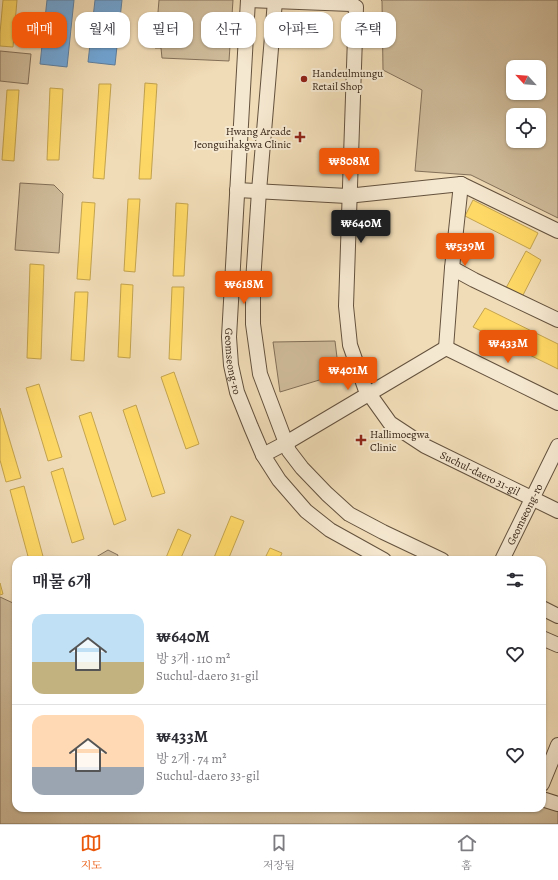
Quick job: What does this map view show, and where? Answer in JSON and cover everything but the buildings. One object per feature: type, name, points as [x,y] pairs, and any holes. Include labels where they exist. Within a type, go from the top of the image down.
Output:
[{"type":"street","name":"Suchul-daero 31-gil","points":[[248,0],[351,4],[356,7],[346,306],[350,345],[365,388],[390,423],[425,446],[558,511]]},
{"type":"street","name":"Geomseong-ro","points":[[248,0],[229,337],[231,365],[237,392],[250,427],[263,455],[278,480],[306,511],[330,530],[377,556]]},
{"type":"street","points":[[275,1],[253,282],[253,324],[260,374],[289,451],[302,468],[349,514],[434,556]]},
{"type":"street","points":[[237,190],[350,195],[461,184],[558,231]]},
{"type":"street","points":[[446,348],[452,268],[461,184]]},
{"type":"street","points":[[452,268],[558,320]]},
{"type":"street","points":[[263,455],[286,443],[446,348]]},
{"type":"street","points":[[446,348],[558,403]]},
{"type":"street","name":"Geomseong-ro","points":[[504,556],[558,446]]},
{"type":"street","points":[[546,610],[558,616]]},
{"type":"street","points":[[546,640],[558,645]]},
{"type":"street","points":[[546,774],[558,744]]},
{"type":"street","points":[[546,800],[558,804]]},
{"type":"shaded area","points":[[159,0],[233,0],[232,12],[201,12],[201,48],[230,48],[229,61],[162,58],[161,48],[193,48],[193,12],[158,12]]},
{"type":"shaded area","points":[[381,0],[558,0],[558,218],[471,175],[415,171],[422,90],[383,70],[383,48],[396,48],[396,12],[382,12]]},
{"type":"shaded area","points":[[0,51],[31,54],[28,84],[0,81]]},
{"type":"shaded area","points":[[20,183],[54,185],[63,194],[59,253],[15,250]]},
{"type":"shaded area","points":[[335,341],[339,374],[280,392],[273,342]]},
{"type":"shaded area","points":[[108,550],[118,555],[118,556],[98,556]]},
{"type":"shaded area","points":[[0,597],[12,603],[12,812],[546,812],[546,804],[558,808],[558,824],[0,824]]},
{"type":"place","name":"Handeulmungu Retail Shop","points":[[304,79]]},
{"type":"place","name":"Hwang Arcade Jeonguihakgwa Clinic","points":[[300,137]]},
{"type":"place","name":"Hallimoegwa Clinic","points":[[361,440]]}]
